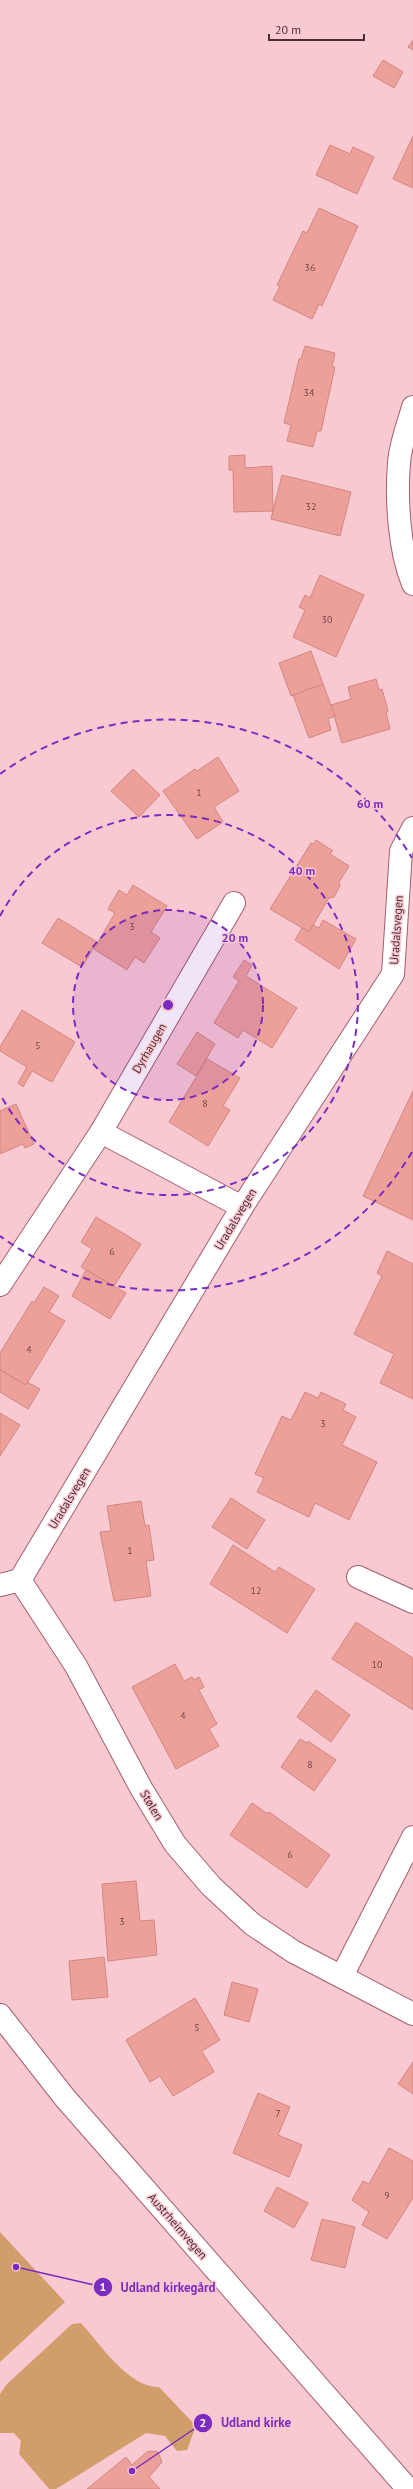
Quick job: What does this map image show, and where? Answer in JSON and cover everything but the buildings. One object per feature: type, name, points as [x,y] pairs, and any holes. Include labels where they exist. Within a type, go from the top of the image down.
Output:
[{"type":"street","points":[[413,407],[399,462],[399,517],[408,573],[413,584]]},
{"type":"street","name":"Uradalsvegen","points":[[10,1583],[242,1207],[393,974],[401,851],[413,828]]},
{"type":"street","name":"Dyrhaugen","points":[[3,1273],[101,1132],[234,903]]},
{"type":"street","points":[[101,1132],[242,1207]]},
{"type":"street","points":[[358,1577],[413,1602]]},
{"type":"street","name":"Stølen","points":[[10,1583],[76,1666],[141,1788],[175,1844],[211,1886],[252,1924],[294,1952],[413,2014]]},
{"type":"street","points":[[342,1976],[413,1837]]},
{"type":"street","name":"Austrheimvegen","points":[[0,2014],[65,2098],[408,2489]]},
{"type":"shaded area","points":[[0,2232],[65,2302],[0,2362]]},
{"type":"shaded area","points":[[81,2323],[106,2353],[126,2373],[148,2385],[159,2387],[196,2426],[187,2450],[177,2451],[165,2436],[146,2433],[56,2489],[49,2489],[19,2454],[21,2441],[14,2433],[0,2433],[0,2394],[7,2384],[72,2324]]},
{"type":"place","name":"Udland kirkegård","points":[[16,2267]]},
{"type":"place","name":"Udland kirke","points":[[132,2471]]}]
